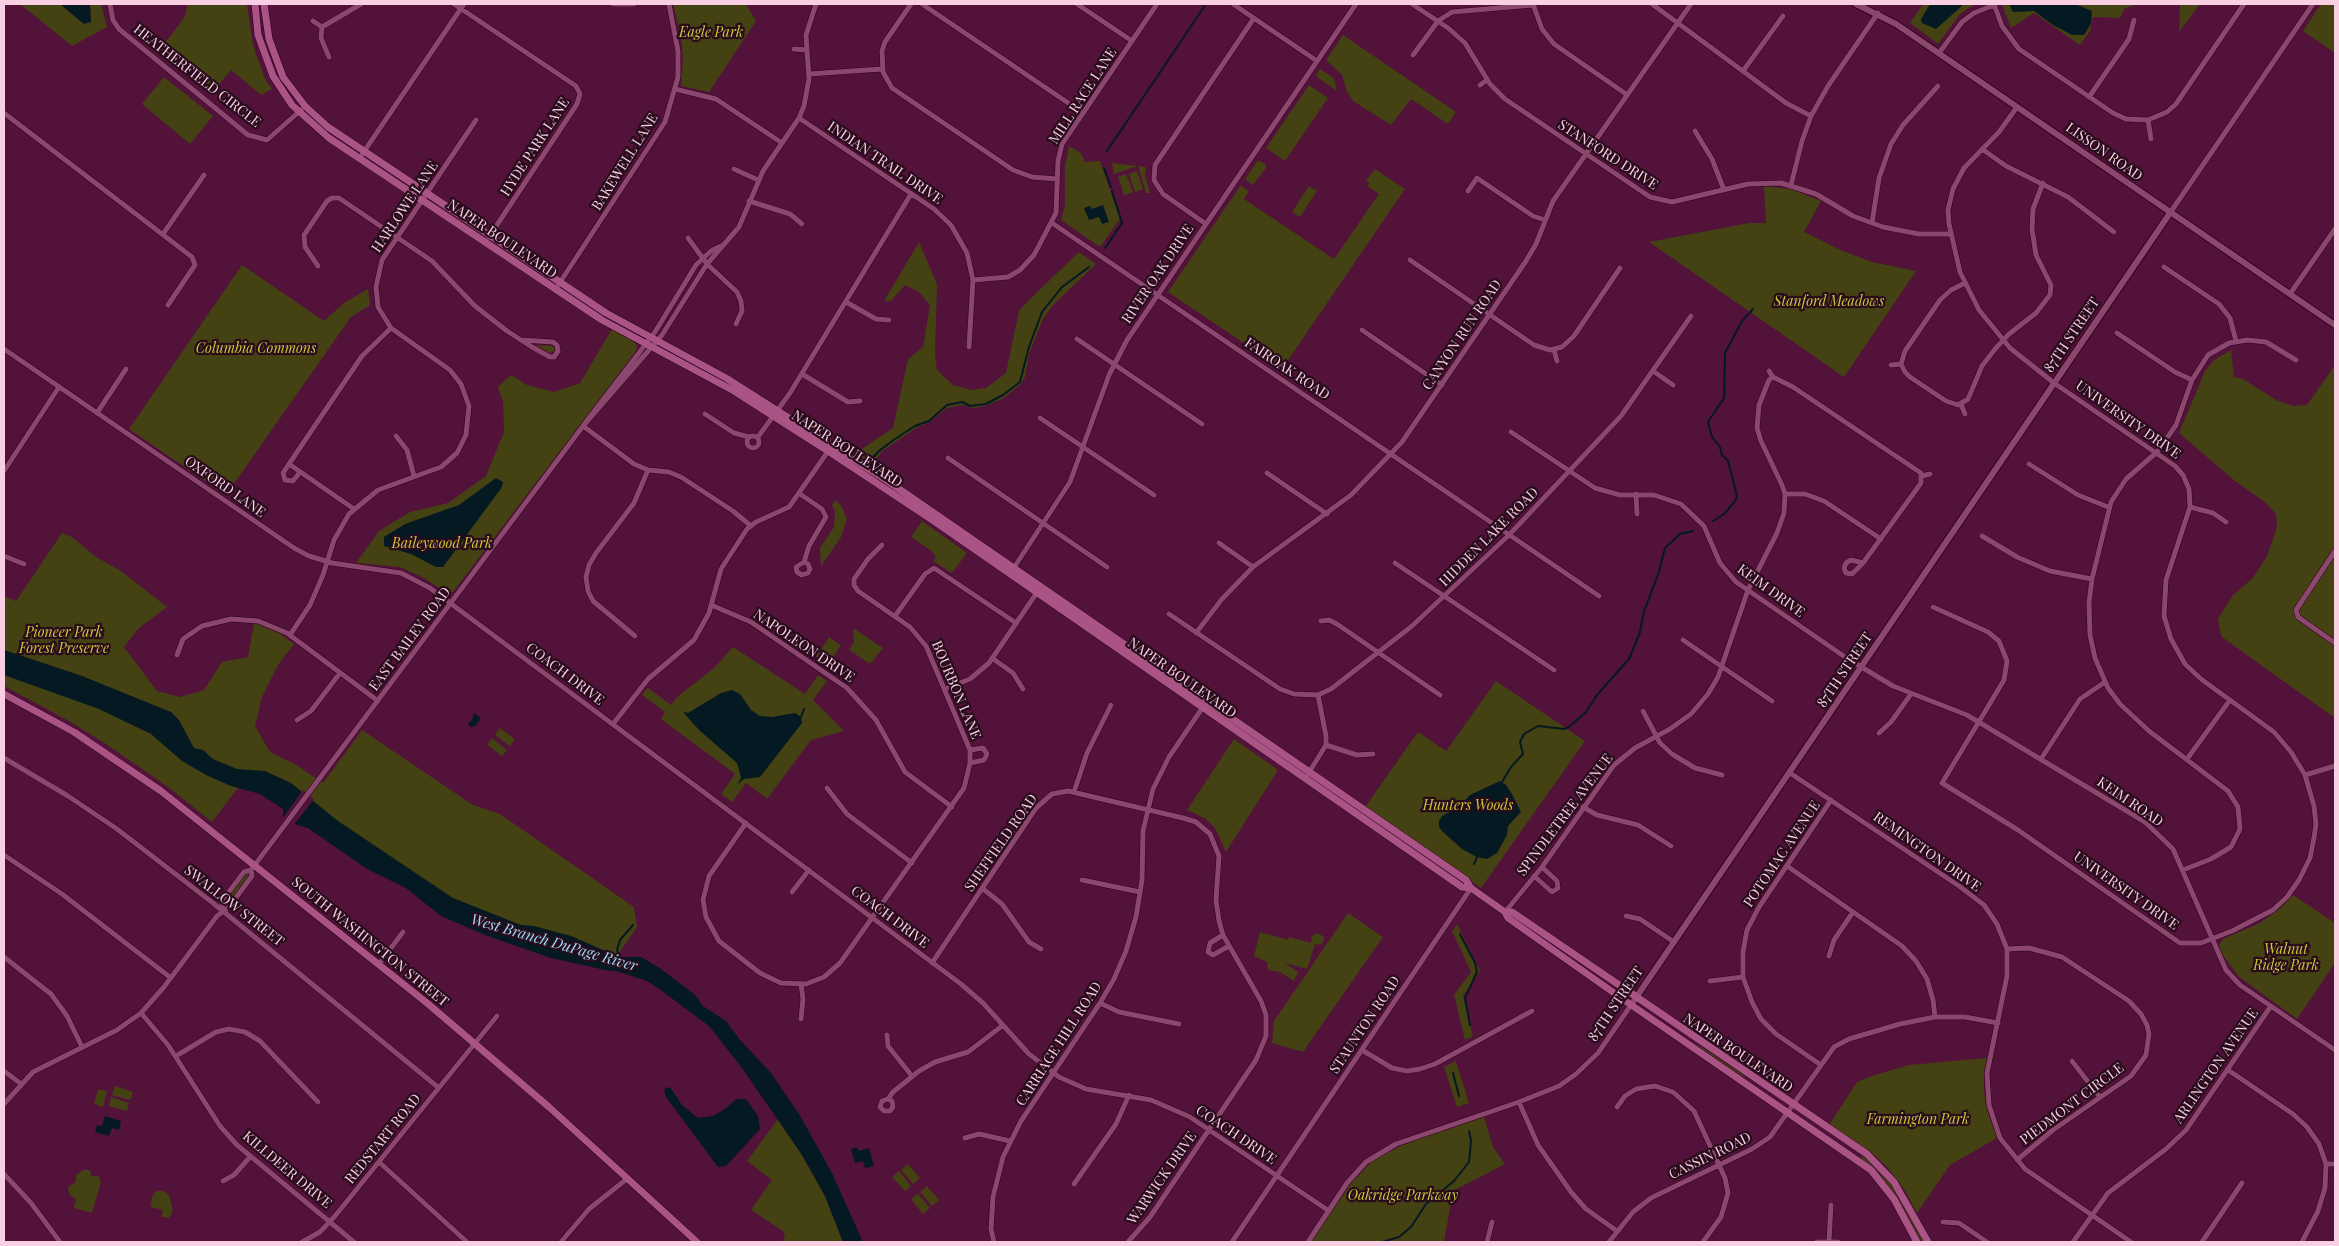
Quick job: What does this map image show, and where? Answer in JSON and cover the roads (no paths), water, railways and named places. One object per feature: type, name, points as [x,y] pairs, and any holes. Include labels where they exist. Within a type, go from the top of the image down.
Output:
[{"type":"main road","name":"NAPER BOULEVARD","points":[[255,4],[258,35],[268,64],[286,98],[298,112],[318,130],[360,159],[425,197]]},
{"type":"main road","name":"NAPER BOULEVARD","points":[[264,4],[265,24],[273,53],[283,77],[305,106],[328,128],[425,197],[648,346],[776,414],[830,448],[1039,589],[1307,775],[1466,880],[1471,888],[1505,912],[1508,918],[1631,1005],[1877,1163],[1903,1196],[1928,1242]]},
{"type":"main road","name":"NAPER BOULEVARD","points":[[557,286],[726,378],[776,414]]},
{"type":"main road","name":"SOUTH WASHINGTON STREET","points":[[4,694],[56,721],[134,772],[253,868],[379,964],[474,1043],[628,1178],[697,1242]]},
{"type":"main road","name":"NAPER BOULEVARD","points":[[1505,912],[1512,912],[1791,1108],[1879,1178],[1894,1199],[1917,1242]]},
{"type":"street","name":"HEATHERFIELD CIRCLE","points":[[110,4],[113,20],[119,29],[248,135],[267,140],[305,106]]},
{"type":"street","points":[[322,28],[361,4]]},
{"type":"street","name":"HYDE PARK LANE","points":[[454,4],[462,6],[576,86],[580,94],[577,104],[487,239]]},
{"type":"street","points":[[613,4],[634,4]]},
{"type":"street","name":"BAKEWELL LANE","points":[[557,286],[657,138],[670,111],[675,89],[678,51],[669,4]]},
{"type":"street","name":"EAST BAILEY ROAD","points":[[253,868],[584,426],[648,346],[721,246],[739,227],[758,180],[799,118],[806,98],[809,74],[807,50],[808,24],[816,4]]},
{"type":"street","points":[[911,4],[884,45],[881,55],[882,69],[887,81],[897,91],[1013,170],[1032,177],[1057,178]]},
{"type":"street","points":[[922,4],[1083,113]]},
{"type":"street","points":[[1078,4],[1132,41]]},
{"type":"street","name":"MILL RACE LANE","points":[[973,280],[1004,279],[1020,270],[1034,255],[1052,223],[1057,208],[1059,151],[1157,4]]},
{"type":"street","points":[[1233,4],[1317,61]]},
{"type":"street","name":"RIVER OAK DRIVE","points":[[1012,571],[1070,482],[1085,447],[1114,364],[1127,340],[1356,4]]},
{"type":"street","name":"STANFORD DRIVE","points":[[1412,4],[1438,21],[1464,43],[1476,58],[1487,80],[1505,99],[1640,192],[1656,200],[1684,201],[1764,182],[1791,185],[1816,194],[1853,216],[1872,223],[1919,234],[1950,234]]},
{"type":"street","points":[[1413,55],[1438,21],[1458,11],[1533,4],[1542,29],[1554,44],[1626,94]]},
{"type":"street","points":[[1652,4],[1786,103],[1811,116]]},
{"type":"street","name":"CANYON RUN ROAD","points":[[1196,633],[1222,599],[1253,567],[1351,495],[1392,454],[1442,385],[1533,250],[1553,201],[1626,94],[1691,4]]},
{"type":"street","name":"LISSON ROAD","points":[[1856,4],[1878,13],[2335,325]]},
{"type":"street","points":[[1939,54],[1962,22],[1974,13],[1994,5],[2002,26],[2019,49],[2122,117],[2148,120],[2168,112],[2176,104],[2244,4]]},
{"type":"street","name":"87TH STREET","points":[[1308,1242],[1358,1170],[1386,1149],[1550,1090],[1580,1071],[1598,1053],[2313,4]]},
{"type":"street","points":[[360,159],[462,6]]},
{"type":"street","points":[[1791,185],[1799,150],[1811,116],[1828,86],[1878,13]]},
{"type":"street","points":[[1743,70],[1783,16]]},
{"type":"street","points":[[1206,224],[1163,194],[1154,180],[1155,165],[1254,18]]},
{"type":"street","points":[[2089,97],[2129,39],[2134,20]]},
{"type":"street","points":[[314,21],[322,28]]},
{"type":"street","points":[[322,28],[321,38],[329,57]]},
{"type":"street","points":[[794,49],[807,50]]},
{"type":"street","points":[[809,74],[882,69]]},
{"type":"street","points":[[1480,85],[1487,80]]},
{"type":"street","points":[[1872,223],[1879,178],[1891,144],[1909,117],[1938,86]]},
{"type":"street","points":[[675,89],[716,99],[782,143]]},
{"type":"street","name":"UNIVERSITY DRIVE","points":[[1980,722],[1942,783],[2018,830],[2171,938],[2192,944],[2211,939],[2255,921],[2273,910],[2287,897],[2299,880],[2310,858],[2316,824],[2314,806],[2305,775],[2278,736],[2201,679],[2185,664],[2171,639],[2164,616],[2166,580],[2190,507],[2189,489],[2183,475],[2175,466],[2156,452],[2022,359],[2003,340],[1979,310],[1965,283],[1956,259],[1950,234],[1948,210],[1953,189],[1964,168],[1999,132],[2017,107]]},
{"type":"street","points":[[4,113],[190,254],[195,262],[193,268],[168,305]]},
{"type":"street","name":"INDIAN TRAIL DRIVE","points":[[799,118],[940,213],[958,235],[967,253],[973,280],[969,347]]},
{"type":"street","name":"HARLOWE LANE","points":[[290,635],[310,605],[337,533],[354,509],[378,490],[436,469],[457,453],[468,427],[469,406],[461,384],[450,370],[390,328],[378,307],[376,287],[380,266],[476,120]]},
{"type":"street","points":[[2148,120],[2151,139]]},
{"type":"street","points":[[1695,131],[1712,159],[1724,190]]},
{"type":"street","points":[[1982,149],[2006,166],[2042,183],[2082,206],[2114,232]]},
{"type":"street","points":[[734,169],[758,180]]},
{"type":"street","points":[[162,234],[204,175]]},
{"type":"street","points":[[1468,191],[1477,178],[1533,216],[1545,220]]},
{"type":"street","points":[[1965,283],[1951,290],[1940,300],[1905,351],[1901,364],[1905,372],[1946,401],[1961,404],[1968,399],[1982,366],[2003,340],[2041,308],[2051,292],[2051,285],[2038,262],[2032,241],[2034,209],[2042,183]]},
{"type":"street","points":[[748,437],[747,444],[754,448],[759,445],[758,437],[776,414],[802,374],[911,194]]},
{"type":"street","points":[[318,266],[305,247],[303,237],[325,204],[332,198],[342,199],[432,261],[483,313],[521,340],[550,357],[554,357],[558,351],[557,345],[553,342],[521,340]]},
{"type":"street","points":[[749,201],[790,214],[802,224]]},
{"type":"street","name":"FAIROAK ROAD","points":[[1052,223],[1599,596]]},
{"type":"street","points":[[2290,294],[2335,229]]},
{"type":"street","points":[[688,238],[707,264],[730,284],[740,298],[742,311],[736,324]]},
{"type":"street","name":"EAST BAILEY ROAD","points":[[653,339],[702,258],[721,246]]},
{"type":"street","points":[[1410,260],[1534,345],[1554,350],[1565,345],[1574,336],[1620,268]]},
{"type":"street","points":[[2164,266],[2220,304],[2230,318],[2236,341]]},
{"type":"street","points":[[846,302],[876,320],[889,320]]},
{"type":"street","name":"HIDDEN LAKE ROAD","points":[[1318,695],[1338,685],[1379,653],[1445,596],[1509,535],[1621,416],[1691,316]]},
{"type":"street","points":[[300,472],[292,481],[285,480],[283,474],[362,356],[390,328]]},
{"type":"street","points":[[1362,330],[1442,385]]},
{"type":"street","points":[[2118,333],[2175,372],[2192,380]]},
{"type":"street","points":[[1077,339],[1202,424]]},
{"type":"street","points":[[2184,870],[2228,850],[2237,839],[2240,818],[2238,806],[2228,791],[2133,717],[2120,704],[2105,682],[2095,658],[2090,635],[2089,603],[2092,579],[2108,507],[2126,479],[2156,452],[2176,425],[2192,380],[2208,355],[2236,341],[2266,342],[2296,360]]},
{"type":"street","name":"OXFORD LANE","points":[[4,349],[294,548],[327,562],[400,573],[430,588],[452,603]]},
{"type":"street","points":[[1554,350],[1557,362]]},
{"type":"street","points":[[1891,365],[1901,364]]},
{"type":"street","points":[[96,412],[126,369]]},
{"type":"street","points":[[1653,371],[1673,385]]},
{"type":"street","points":[[802,374],[848,402],[860,401]]},
{"type":"street","name":"SPINDLETREE AVENUE","points":[[1505,912],[1542,867],[1583,806],[1614,766],[1635,748],[1682,722],[1714,686],[1748,590],[1782,521],[1785,494],[1757,428],[1760,405],[1771,374],[1908,465],[1919,470],[1922,476]]},
{"type":"street","points":[[4,471],[59,387]]},
{"type":"street","points":[[1961,404],[1965,414]]},
{"type":"street","points":[[705,414],[734,433],[748,437],[755,435],[758,437]]},
{"type":"street","points":[[1040,418],[1154,495]]},
{"type":"street","points":[[584,426],[634,464],[648,470],[669,472],[681,477],[733,511],[751,526]]},
{"type":"street","name":"KEIM DRIVE","points":[[1511,432],[1595,488],[1620,495],[1636,494],[1667,498],[1687,508],[1709,535],[1720,562],[1727,573],[1748,590],[1861,668]]},
{"type":"street","points":[[396,436],[407,450],[414,476]]},
{"type":"street","points":[[613,724],[648,679],[694,640],[705,623],[722,569],[751,526],[759,520],[783,512],[800,494],[830,448]]},
{"type":"street","points":[[948,458],[1107,567]]},
{"type":"street","points":[[289,464],[354,509]]},
{"type":"street","points":[[2030,464],[2078,495],[2108,507]]},
{"type":"street","points":[[635,636],[592,601],[586,577],[589,565],[596,553],[634,503],[648,470]]},
{"type":"street","points":[[1267,473],[1327,514]]},
{"type":"street","points":[[1863,563],[1921,483],[1922,476],[1930,474]]},
{"type":"street","points":[[800,494],[822,509],[826,517],[809,546],[804,562]]},
{"type":"street","points":[[1636,494],[1637,514]]},
{"type":"street","points":[[1785,494],[1805,494],[1824,501],[1881,539]]},
{"type":"street","points":[[2190,507],[2213,513],[2226,522]]},
{"type":"street","points":[[1982,536],[2018,557],[2050,571],[2092,579]]},
{"type":"street","points":[[1219,543],[1253,567]]},
{"type":"street","name":"BOURBON LANE","points":[[801,984],[824,977],[836,968],[952,807],[964,788],[970,763],[970,750],[931,656],[920,638],[895,616],[858,591],[854,585],[854,579],[868,559],[882,545]]},
{"type":"street","points":[[2335,551],[2296,610],[2298,617],[2335,643]]},
{"type":"street","points":[[4,556],[24,564]]},
{"type":"street","points":[[1395,562],[1554,670]]},
{"type":"street","points":[[895,616],[924,574],[934,568],[1016,623]]},
{"type":"street","points":[[945,689],[976,675],[992,658],[1039,589]]},
{"type":"street","name":"COACH DRIVE","points":[[452,603],[975,996],[1029,1054],[1054,1073],[1086,1089],[1129,1095],[1175,1109],[1209,1129],[1329,1211]]},
{"type":"street","name":"NAPOLEON DRIVE","points":[[711,605],[751,622],[847,688],[876,720],[905,772],[952,807]]},
{"type":"street","points":[[1933,607],[1988,632],[1999,641],[2005,652],[2004,680],[1980,722]]},
{"type":"street","points":[[1169,614],[1280,689],[1294,694],[1318,695],[1326,745],[1307,775]]},
{"type":"street","points":[[177,655],[186,636],[202,626],[219,621],[242,619],[258,621],[290,635],[378,702]]},
{"type":"street","points":[[1322,621],[1329,620],[1336,624],[1440,695]]},
{"type":"street","points":[[1683,640],[1772,701]]},
{"type":"street","points":[[992,658],[1013,673],[1023,689]]},
{"type":"street","name":"KEIM ROAD","points":[[1861,668],[1911,694],[1949,706],[1980,722],[2145,822],[2173,849],[2184,870],[2219,959],[2232,978],[2334,1047]]},
{"type":"street","points":[[296,720],[311,711],[340,674]]},
{"type":"street","points":[[2042,759],[2080,699],[2105,682]]},
{"type":"street","points":[[1879,733],[1892,722],[1911,694]]},
{"type":"street","points":[[2187,759],[2230,700]]},
{"type":"street","name":"CARRIAGE HILL ROAD","points":[[994,1242],[992,1234],[995,1184],[1010,1141],[1100,1003],[1126,951],[1140,892],[1147,809],[1162,768],[1205,704]]},
{"type":"street","points":[[1074,792],[1087,753],[1111,705]]},
{"type":"street","points":[[1643,711],[1656,736],[1672,754],[1690,766],[1722,775]]},
{"type":"street","points":[[1326,745],[1357,755],[1373,754]]},
{"type":"street","points":[[970,750],[983,748],[987,754],[982,761],[970,763]]},
{"type":"street","name":"SWALLOW STREET","points":[[4,758],[98,816],[222,911],[439,1088]]},
{"type":"street","points":[[2305,775],[2335,766]]},
{"type":"street","name":"REMINGTON DRIVE","points":[[1790,773],[1959,886],[1984,905],[1997,924],[2006,949],[2007,976],[1987,1073],[1989,1105],[2000,1138],[2016,1160],[2038,1180],[2130,1242]]},
{"type":"street","points":[[827,788],[847,814],[912,863]]},
{"type":"street","name":"SHEFFIELD ROAD","points":[[932,963],[1040,803],[1059,791],[1074,792],[1147,809]]},
{"type":"street","name":"POTOMAC AVENUE","points":[[1821,1065],[1768,1027],[1752,1002],[1743,977],[1743,952],[1747,930],[1759,907],[1831,800]]},
{"type":"street","points":[[1583,806],[1597,815],[1638,825],[1671,846]]},
{"type":"street","name":"WARWICK DRIVE","points":[[1128,1242],[1150,1217],[1256,1060],[1266,1036],[1266,1015],[1262,1001],[1223,935],[1216,906],[1219,856],[1213,838],[1192,820],[1147,809]]},
{"type":"street","points":[[746,823],[709,876],[703,900],[706,917],[719,941],[760,972],[781,983],[801,984],[803,1006],[801,1019]]},
{"type":"street","points":[[4,855],[62,894],[171,978]]},
{"type":"street","points":[[1787,866],[1894,939],[1916,961],[1928,984],[1935,1017]]},
{"type":"street","points":[[1534,876],[1552,892],[1558,888],[1557,881],[1542,867]]},
{"type":"street","points":[[4,1104],[20,1083],[39,1068],[117,1030],[141,1013],[171,978],[222,911],[230,907],[252,877],[253,868],[245,871],[222,902],[222,911]]},
{"type":"street","points":[[792,892],[808,870]]},
{"type":"street","points":[[1082,880],[1140,892]]},
{"type":"street","points":[[982,888],[1002,904],[1029,942],[1041,949]]},
{"type":"street","name":"STAUNTON ROAD","points":[[1232,1242],[1471,888]]},
{"type":"street","points":[[1829,956],[1834,940],[1853,912]]},
{"type":"street","points":[[1626,916],[1640,919],[1674,942]]},
{"type":"street","points":[[379,964],[403,932]]},
{"type":"street","points":[[1223,935],[1210,943],[1208,952],[1215,954],[1229,946]]},
{"type":"street","name":"PIEDMONT CIRCLE","points":[[2006,949],[2029,948],[2046,950],[2062,957],[2128,1001],[2141,1014],[2149,1034],[2146,1054],[2131,1076],[2099,1096],[2016,1160]]},
{"type":"street","points":[[4,957],[51,994],[67,1016],[82,1047]]},
{"type":"street","points":[[1710,982],[1743,977]]},
{"type":"street","points":[[1100,1003],[1119,1012],[1179,1024]]},
{"type":"street","name":"ARLINGTON AVENUE","points":[[2073,1242],[2091,1216],[2120,1182],[2166,1149],[2186,1130],[2271,1006]]},
{"type":"street","points":[[1362,1050],[1392,1068],[1420,1069],[1435,1064],[1532,1011]]},
{"type":"street","name":"KILLDEER DRIVE","points":[[141,1013],[176,1056],[220,1126],[250,1157],[354,1242]]},
{"type":"street","name":"REDSTART ROAD","points":[[302,1242],[320,1232],[330,1221],[497,1016]]},
{"type":"street","name":"CASSIN ROAD","points":[[1609,1242],[1634,1212],[1651,1198],[1763,1142],[1776,1130],[1834,1047],[1849,1039],[1900,1024],[1935,1017],[1965,1016],[1998,1023]]},
{"type":"street","points":[[888,1099],[912,1076],[927,1066],[968,1052],[1002,1026]]},
{"type":"street","points":[[176,1056],[216,1032],[229,1029],[245,1032],[260,1041],[318,1102]]},
{"type":"street","points":[[888,1035],[888,1046],[912,1076]]},
{"type":"street","points":[[2072,1061],[2099,1096]]},
{"type":"street","points":[[2228,1070],[2293,1114],[2307,1127],[2319,1144],[2326,1164],[2324,1188],[2318,1211],[2302,1242]]},
{"type":"street","points":[[4,1071],[20,1083]]},
{"type":"street","points":[[1617,1107],[1629,1093],[1642,1087],[1661,1087],[1673,1092],[1694,1111],[1727,1186],[1727,1200],[1721,1217],[1703,1242]]},
{"type":"street","points":[[1074,1184],[1116,1124],[1129,1095]]},
{"type":"street","points":[[1519,1102],[1538,1145],[1571,1192],[1586,1208],[1617,1231]]},
{"type":"street","points":[[965,1138],[979,1134],[1010,1141]]},
{"type":"street","points":[[223,1181],[234,1175],[250,1157]]},
{"type":"street","points":[[379,1162],[467,1242]]},
{"type":"street","points":[[2326,1164],[2335,1164]]},
{"type":"street","points":[[4,1174],[31,1203],[60,1242]]},
{"type":"street","points":[[561,1242],[589,1209],[628,1178]]},
{"type":"street","points":[[2202,1242],[2242,1183]]},
{"type":"street","points":[[1829,1241],[1831,1205]]},
{"type":"street","points":[[1487,1242],[1492,1222]]},
{"type":"street","points":[[1943,1222],[1959,1223],[1987,1242]]},
{"type":"street","points":[[1817,1242],[1838,1242]]},
{"type":"water","points":[[60,4],[90,4],[91,22],[84,24]]},
{"type":"water","points":[[1930,4],[1964,4],[1936,29],[1922,23],[1921,19]]},
{"type":"water","points":[[2009,4],[2075,4],[2092,11],[2091,24],[2084,35],[2072,35],[2053,25],[2034,11],[2013,12]]},
{"type":"water","points":[[1103,205],[1109,222],[1102,224],[1099,217],[1089,220],[1084,208],[1090,206],[1092,209]]},
{"type":"water","points":[[496,478],[503,482],[502,487],[443,567],[436,567],[411,554],[384,546],[384,537],[405,524],[459,505]]},
{"type":"water","name":"West Branch DuPage River","points":[[4,650],[82,676],[171,712],[179,720],[194,748],[203,750],[213,759],[237,769],[265,771],[291,783],[338,821],[453,898],[521,925],[534,926],[571,936],[619,957],[641,957],[661,969],[695,995],[703,1006],[726,1021],[740,1040],[771,1073],[799,1114],[832,1173],[863,1242],[843,1242],[825,1196],[802,1155],[742,1068],[709,1026],[658,988],[647,981],[616,971],[551,958],[485,935],[441,916],[406,888],[367,869],[308,828],[294,824],[283,817],[283,809],[260,794],[231,786],[206,775],[182,761],[151,734],[99,709],[4,675]]},
{"type":"water","points":[[732,690],[740,694],[751,710],[760,716],[772,717],[795,713],[801,717],[802,723],[760,777],[744,779],[738,784],[741,777],[737,763],[699,730],[683,712],[688,713],[721,693]]},
{"type":"water","points":[[474,713],[481,718],[475,726],[470,727],[468,723],[472,720]]},
{"type":"water","points":[[1500,781],[1506,785],[1521,812],[1508,826],[1507,835],[1497,853],[1487,859],[1477,857],[1462,849],[1443,832],[1439,827],[1439,821],[1442,816],[1459,807],[1470,795]]},
{"type":"water","points":[[670,1087],[682,1105],[698,1118],[713,1116],[725,1109],[736,1099],[746,1099],[758,1116],[760,1129],[726,1166],[718,1167],[666,1097],[664,1089]]},
{"type":"water","points":[[105,1116],[121,1121],[119,1130],[112,1128],[109,1136],[95,1132],[97,1125],[102,1126]]},
{"type":"water","points":[[857,1147],[859,1151],[869,1148],[874,1166],[865,1168],[863,1161],[855,1163],[851,1149]]},
{"type":"waterway","points":[[1107,151],[1206,4]]},
{"type":"waterway","points":[[1104,168],[1111,187]]},
{"type":"waterway","points":[[1105,248],[1122,223],[1112,191]]},
{"type":"waterway","points":[[868,463],[879,451],[895,439],[915,426],[929,421],[947,405],[962,402],[970,406],[986,404],[1003,395],[1020,382],[1029,347],[1042,312],[1062,287],[1089,267]]},
{"type":"waterway","points":[[1713,521],[1724,514],[1737,496],[1728,461],[1722,455],[1720,447],[1712,437],[1708,422],[1724,398],[1725,353],[1742,321],[1753,309]]},
{"type":"waterway","points":[[1502,782],[1511,767],[1523,754],[1520,742],[1524,734],[1538,726],[1564,729],[1569,727],[1586,712],[1597,695],[1629,659],[1640,632],[1644,611],[1659,572],[1665,548],[1680,534],[1693,531]]},
{"type":"waterway","points":[[801,717],[804,709]]},
{"type":"waterway","points":[[1474,864],[1477,857]]},
{"type":"waterway","name":"West Branch DuPage River","points":[[619,957],[617,950],[620,940],[633,925]]},
{"type":"waterway","points":[[1460,934],[1475,963],[1477,972],[1465,998],[1470,1025]]},
{"type":"waterway","points":[[1453,1073],[1459,1096]]},
{"type":"waterway","points":[[1382,1242],[1399,1237],[1411,1227],[1426,1204],[1454,1181],[1469,1162],[1471,1141],[1469,1131]]},
{"type":"park label","name":"Eagle Park","points":[[711,33]]},
{"type":"park label","name":"Stanford Meadows","points":[[1829,302]]},
{"type":"park label","name":"Columbia Commons","points":[[256,349]]},
{"type":"park label","name":"Baileywood Park","points":[[442,544]]},
{"type":"park label","name":"Pioneer Park Forest Preserve","points":[[64,642]]},
{"type":"park label","name":"Hunters Woods","points":[[1468,806]]},
{"type":"park label","name":"Walnut Ridge Park","points":[[2286,958]]},
{"type":"park label","name":"Farmington Park","points":[[1918,1120]]},
{"type":"park label","name":"Oakridge Parkway","points":[[1403,1196]]}]
